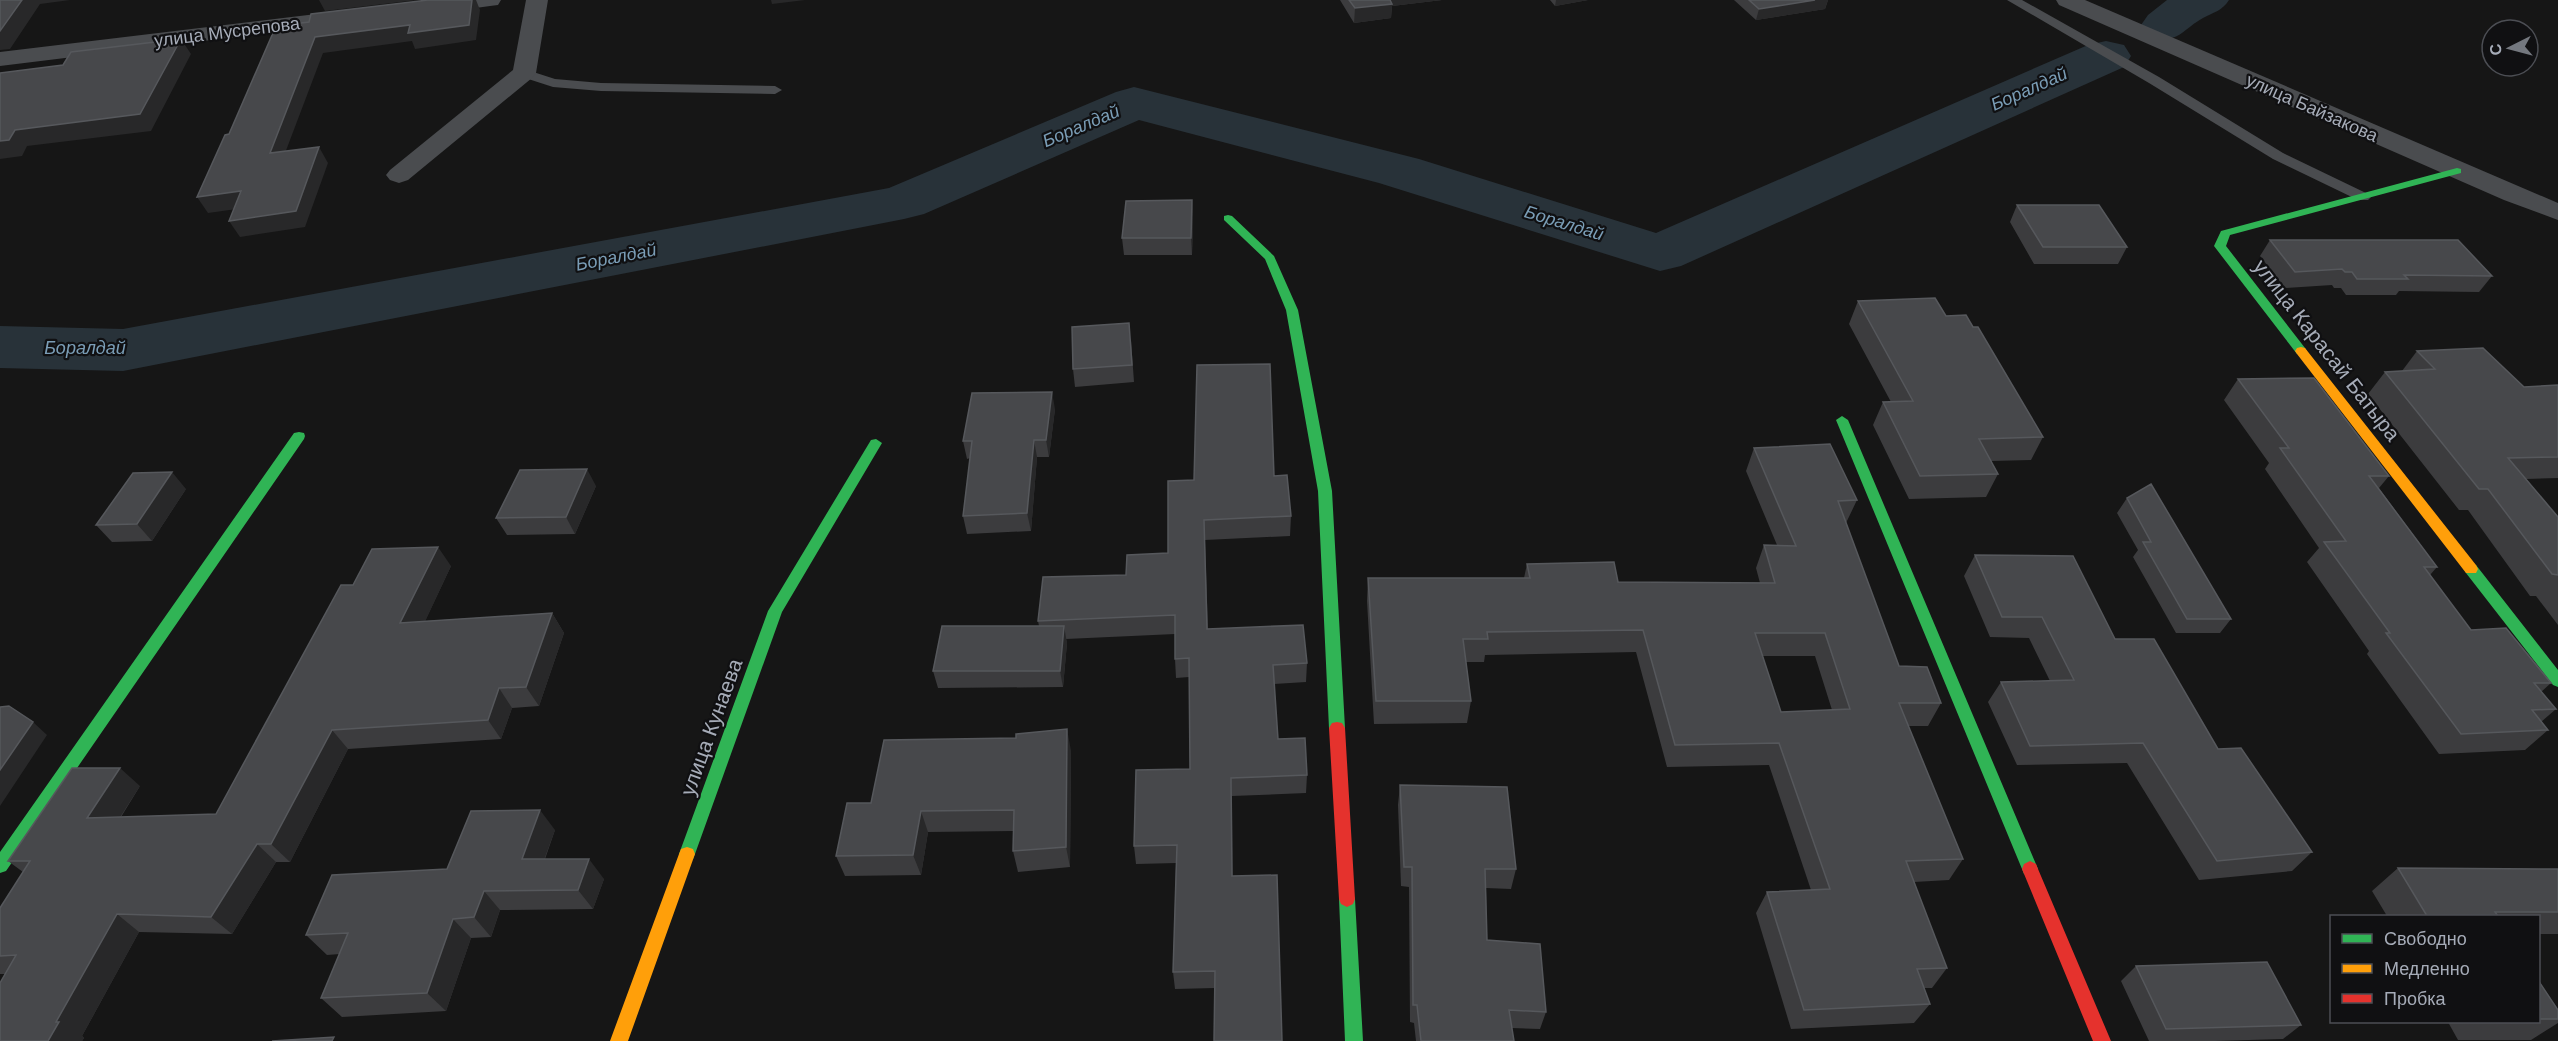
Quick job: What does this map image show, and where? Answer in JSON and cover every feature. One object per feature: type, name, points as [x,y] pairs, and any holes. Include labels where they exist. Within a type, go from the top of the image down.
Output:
[{"type":"street","points":[[408,10],[490,0]]},
{"type":"street","points":[[399,175],[524,73],[537,0]]},
{"type":"street","name":"улица Байзакова","points":[[2067,0],[2457,171],[2558,212]]},
{"type":"street","name":"улица Мусрепова","points":[[0,59],[350,17]]},
{"type":"street","name":"улица Карасай Батыра","points":[[2457,171],[2224,233],[2220,246],[2558,681]]},
{"type":"street","points":[[1228,218],[1270,258],[1292,310],[1325,491],[1354,1041]]},
{"type":"street","points":[[1842,420],[2102,1041]]},
{"type":"street","points":[[0,866],[299,436]]},
{"type":"street","name":"улица Кунаева","points":[[619,1041],[776,611],[876,443]]},
{"type":"lane","points":[[2013,0],[2154,80],[2278,156],[2363,197]]},
{"type":"lane","points":[[524,73],[553,83],[601,87],[775,90]]},
{"type":"building","points":[[0,0],[22,0],[0,31]]},
{"type":"building","points":[[428,0],[472,0],[469,25],[408,33],[410,25],[315,37],[270,153],[319,147],[296,211],[229,221],[241,191],[197,197],[225,135],[229,134],[276,26],[309,22],[311,14]]},
{"type":"building","points":[[1349,0],[1390,0],[1392,4],[1355,8]]},
{"type":"building","points":[[1749,0],[1815,0],[1759,9]]},
{"type":"building","points":[[181,39],[140,114],[15,130],[9,140],[0,141],[0,73],[63,65],[71,52]]},
{"type":"building","points":[[1192,200],[1191,238],[1122,238],[1126,201]]},
{"type":"building","points":[[2017,205],[2099,205],[2127,247],[2043,247]]},
{"type":"building","points":[[2270,240],[2458,240],[2492,276],[2404,275],[2408,279],[2357,279],[2352,272],[2345,272],[2342,269],[2295,272]]},
{"type":"building","points":[[1935,298],[1946,316],[1966,315],[1973,327],[1978,327],[2043,437],[1979,439],[1998,474],[1920,476],[1883,402],[1913,401],[1858,301]]},
{"type":"building","points":[[1129,323],[1132,365],[1073,369],[1072,327]]},
{"type":"building","points":[[2483,348],[2524,387],[2558,385],[2558,457],[2508,458],[2558,517],[2558,575],[2552,574],[2488,489],[2479,489],[2385,372],[2435,369],[2417,351]]},
{"type":"building","points":[[1270,364],[1274,476],[1287,475],[1291,516],[1204,520],[1207,629],[1303,625],[1307,663],[1273,665],[1278,739],[1305,738],[1307,775],[1231,778],[1232,876],[1277,875],[1282,1041],[1214,1041],[1215,971],[1173,972],[1177,845],[1134,846],[1136,770],[1190,769],[1189,658],[1175,659],[1175,615],[1038,621],[1043,577],[1126,575],[1127,555],[1168,553],[1168,481],[1194,480],[1197,365]]},
{"type":"building","points":[[2314,378],[2389,476],[2369,476],[2437,567],[2424,567],[2471,630],[2506,628],[2551,683],[2534,683],[2556,709],[2532,710],[2548,730],[2461,734],[2386,633],[2390,633],[2324,542],[2346,541],[2280,448],[2289,448],[2238,379]]},
{"type":"building","points":[[1052,392],[1046,440],[1034,440],[1027,513],[963,516],[972,441],[963,441],[972,393]]},
{"type":"building","points":[[1830,444],[1857,500],[1838,501],[1899,666],[1927,667],[1941,703],[1899,703],[1963,859],[1906,861],[1947,968],[1917,969],[1930,1004],[1804,1010],[1767,892],[1830,889],[1779,743],[1675,745],[1643,630],[1487,632],[1488,639],[1463,639],[1471,701],[1376,701],[1368,578],[1530,578],[1527,564],[1614,562],[1618,582],[1775,583],[1764,545],[1796,546],[1754,448]],"holes":[[[1755,633],[1825,633],[1850,709],[1781,712]]]},
{"type":"building","points":[[587,469],[566,517],[496,518],[520,470]]},
{"type":"building","points":[[172,472],[137,524],[96,525],[133,473]]},
{"type":"building","points":[[2151,484],[2231,619],[2187,619],[2143,542],[2151,542],[2127,498]]},
{"type":"building","points":[[438,547],[400,623],[552,613],[526,687],[499,688],[488,720],[332,730],[271,844],[257,844],[211,917],[117,914],[56,1022],[59,1022],[48,1041],[0,1041],[0,983],[16,955],[0,956],[0,908],[30,861],[8,861],[72,768],[120,768],[87,818],[216,814],[341,585],[353,585],[372,549]]},
{"type":"building","points":[[1975,555],[2073,556],[2115,639],[2154,639],[2218,749],[2241,748],[2312,852],[2217,861],[2143,743],[2030,746],[2001,682],[2074,680],[2042,617],[2002,617]]},
{"type":"building","points":[[942,626],[1064,626],[1060,671],[933,671]]},
{"type":"building","points":[[9,706],[33,722],[0,770],[0,707]]},
{"type":"building","points":[[1067,729],[1066,847],[1013,851],[1014,810],[921,811],[913,855],[836,856],[847,803],[871,803],[884,740],[1016,738],[1016,734]]},
{"type":"building","points":[[1400,785],[1507,787],[1516,869],[1485,869],[1487,940],[1540,944],[1546,1012],[1509,1010],[1514,1041],[1421,1041],[1417,1005],[1413,1005],[1412,867],[1404,867]]},
{"type":"building","points":[[540,810],[522,859],[589,859],[578,890],[484,891],[474,917],[453,919],[427,993],[321,998],[348,933],[306,935],[332,875],[447,869],[471,811]]},
{"type":"building","points":[[2398,868],[2558,869],[2558,912],[2426,915]]},
{"type":"building","points":[[2267,962],[2301,1025],[2166,1029],[2136,966]]},
{"type":"building","points":[[2540,983],[2558,1010],[2558,1019],[2540,1019]]},
{"type":"building","points":[[334,1037],[332,1041],[272,1041]]},
{"type":"waterway","name":"Боралдай","points":[[2165,25],[2185,9],[2206,0]]},
{"type":"waterway","name":"Боралдай","points":[[0,347],[123,350],[904,202],[1134,103],[1399,171],[1660,253],[2106,56],[2088,64]]},
{"type":"traffic: fast","points":[[2301,351],[2220,246],[2225,233],[2457,171]]},
{"type":"traffic: fast","points":[[1228,218],[1270,258],[1292,310],[1325,491],[1337,728]]},
{"type":"traffic: fast","points":[[1842,420],[2030,869]]},
{"type":"traffic: fast","points":[[0,866],[299,436]]},
{"type":"traffic: fast","points":[[687,854],[775,611],[876,443]]},
{"type":"traffic: fast","points":[[2471,569],[2558,681]]},
{"type":"traffic: fast","points":[[1347,899],[1354,1041]]},
{"type":"traffic: slow","points":[[2301,351],[2471,569]]},
{"type":"traffic: slow","points":[[619,1041],[687,854]]},
{"type":"traffic: jam","points":[[1337,728],[1347,899]]},
{"type":"traffic: jam","points":[[2030,869],[2102,1041]]}]
